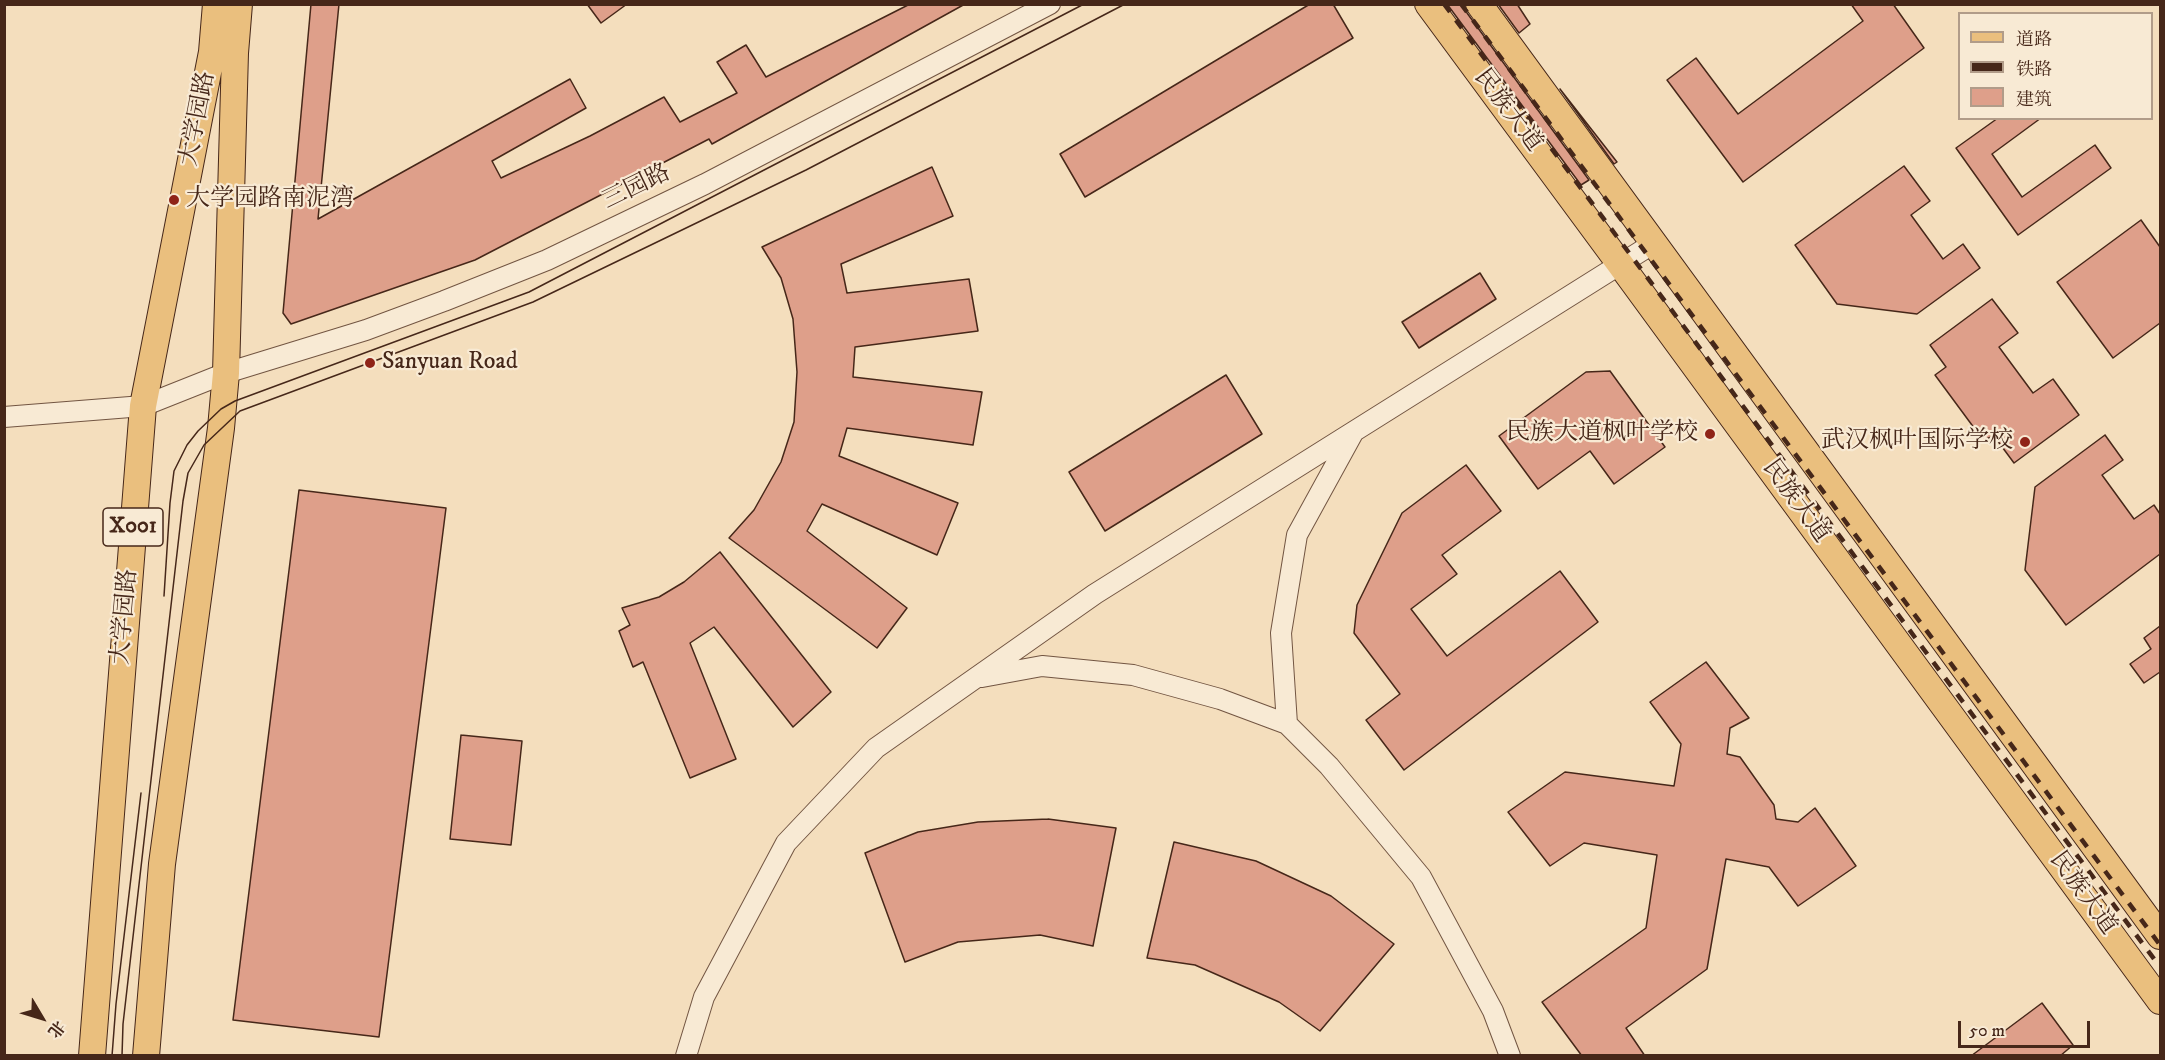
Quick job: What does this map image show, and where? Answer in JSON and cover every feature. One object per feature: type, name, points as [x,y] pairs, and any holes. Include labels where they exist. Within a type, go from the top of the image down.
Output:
[{"type":"main road","name":"大学园路","points":[[92,1056],[143,406],[212,52],[216,4]]},
{"type":"main road","name":"大学园路","points":[[146,1056],[162,864],[226,373],[235,53],[239,4]]},
{"type":"main road","name":"民族大道","points":[[1428,4],[2160,1001]]},
{"type":"main road","name":"民族大道","points":[[1479,4],[2160,936]]},
{"type":"street","name":"三园路","points":[[4,417],[143,406],[226,373],[366,330],[547,260],[705,184],[1050,4]]},
{"type":"street","points":[[686,1056],[704,997],[786,843],[876,747],[1095,594],[1654,243]]},
{"type":"street","points":[[1287,724],[1281,633],[1297,535],[1355,431]]},
{"type":"street","points":[[974,678],[1042,666],[1133,675],[1220,699],[1287,724],[1329,766],[1421,877],[1493,1011],[1510,1056]]},
{"type":"building","points":[[311,4],[339,4],[318,219],[570,79],[586,108],[492,161],[501,178],[590,136],[664,97],[680,122],[737,93],[717,62],[746,45],[766,77],[910,4],[965,4],[712,144],[709,139],[475,260],[291,324],[283,313]]},
{"type":"building","points":[[587,4],[627,4],[601,23]]},
{"type":"building","points":[[1310,4],[1333,4],[1353,38],[1085,197],[1060,154]]},
{"type":"building","points":[[1447,4],[1464,4],[1467,13],[1589,180],[1581,185]]},
{"type":"building","points":[[1498,4],[1517,4],[1530,24],[1519,33]]},
{"type":"building","points":[[1851,4],[1893,4],[1924,48],[1743,182],[1667,80],[1696,58],[1738,114],[1863,21]]},
{"type":"building","points":[[1560,89],[1617,162],[1614,164]]},
{"type":"building","points":[[1995,120],[2038,120],[1992,154],[2022,197],[2095,145],[2111,168],[2018,235],[1956,148]]},
{"type":"building","points":[[1904,166],[1930,201],[1911,215],[1943,259],[1963,244],[1980,268],[1917,314],[1837,304],[1795,245]]},
{"type":"building","points":[[932,167],[953,216],[841,264],[847,293],[969,279],[978,331],[855,347],[853,377],[982,392],[973,445],[847,428],[839,456],[958,503],[937,555],[822,504],[807,531],[907,608],[877,648],[729,538],[754,510],[781,462],[794,422],[797,372],[793,319],[781,278],[762,247]]},
{"type":"building","points":[[2141,220],[2160,247],[2160,323],[2113,358],[2057,282]]},
{"type":"building","points":[[1480,273],[1496,299],[1419,348],[1402,322]]},
{"type":"building","points":[[1992,299],[2018,333],[1999,347],[2033,393],[2053,379],[2079,415],[2014,463],[1994,436],[1983,440],[1935,375],[1946,367],[1930,345]]},
{"type":"building","points":[[1610,371],[1665,447],[1614,484],[1590,451],[1538,489],[1499,436],[1586,372]]},
{"type":"building","points":[[1226,375],[1262,434],[1105,531],[1069,472]]},
{"type":"building","points":[[2105,435],[2123,460],[2102,475],[2134,519],[2154,505],[2160,514],[2160,554],[2066,625],[2025,570],[2035,487]]},
{"type":"building","points":[[1466,465],[1501,511],[1442,555],[1457,574],[1411,609],[1447,656],[1560,571],[1598,622],[1404,770],[1366,720],[1400,694],[1354,633],[1357,605],[1402,513]]},
{"type":"building","points":[[299,490],[446,508],[379,1037],[233,1020]]},
{"type":"building","points":[[720,552],[831,692],[793,727],[714,627],[690,643],[736,759],[690,778],[643,662],[633,667],[619,631],[630,625],[622,608],[659,597],[684,582]]},
{"type":"building","points":[[2160,626],[2160,672],[2144,683],[2130,664],[2151,649],[2144,638]]},
{"type":"building","points":[[1706,662],[1749,718],[1730,728],[1727,754],[1740,757],[1774,805],[1776,819],[1798,822],[1815,808],[1856,866],[1798,906],[1769,867],[1726,859],[1707,969],[1626,1028],[1645,1056],[1582,1056],[1542,1002],[1646,928],[1657,855],[1584,843],[1550,866],[1508,812],[1565,772],[1674,786],[1681,744],[1650,702]]},
{"type":"building","points":[[461,735],[522,741],[511,845],[450,839]]},
{"type":"building","points":[[1048,819],[1116,828],[1093,946],[1040,935],[958,942],[905,962],[865,853],[918,832],[978,822]]},
{"type":"building","points":[[1174,842],[1256,861],[1331,896],[1394,944],[1320,1031],[1279,1002],[1195,965],[1147,958]]},
{"type":"building","points":[[2042,1003],[2073,1045],[2060,1056],[1971,1056]]},
{"type":"tram line","points":[[164,596],[174,471],[187,445],[221,409],[235,401],[529,292],[1084,4]]},
{"type":"tram line","points":[[122,1056],[123,1024],[183,501],[188,473],[204,445],[240,411],[533,302],[806,170],[1125,4]]},
{"type":"tram line","points":[[112,1056],[141,793]]},
{"type":"railway","points":[[1444,4],[2160,967]]},
{"type":"railway","points":[[1461,4],[2160,945]]},
{"type":"place","name":"大学园路南泥湾","points":[[174,200]]},
{"type":"place","name":"Sanyuan Road","points":[[370,363]]},
{"type":"place","name":"民族大道枫叶学校","points":[[1710,434]]},
{"type":"place","name":"武汉枫叶国际学校","points":[[2025,442]]}]
